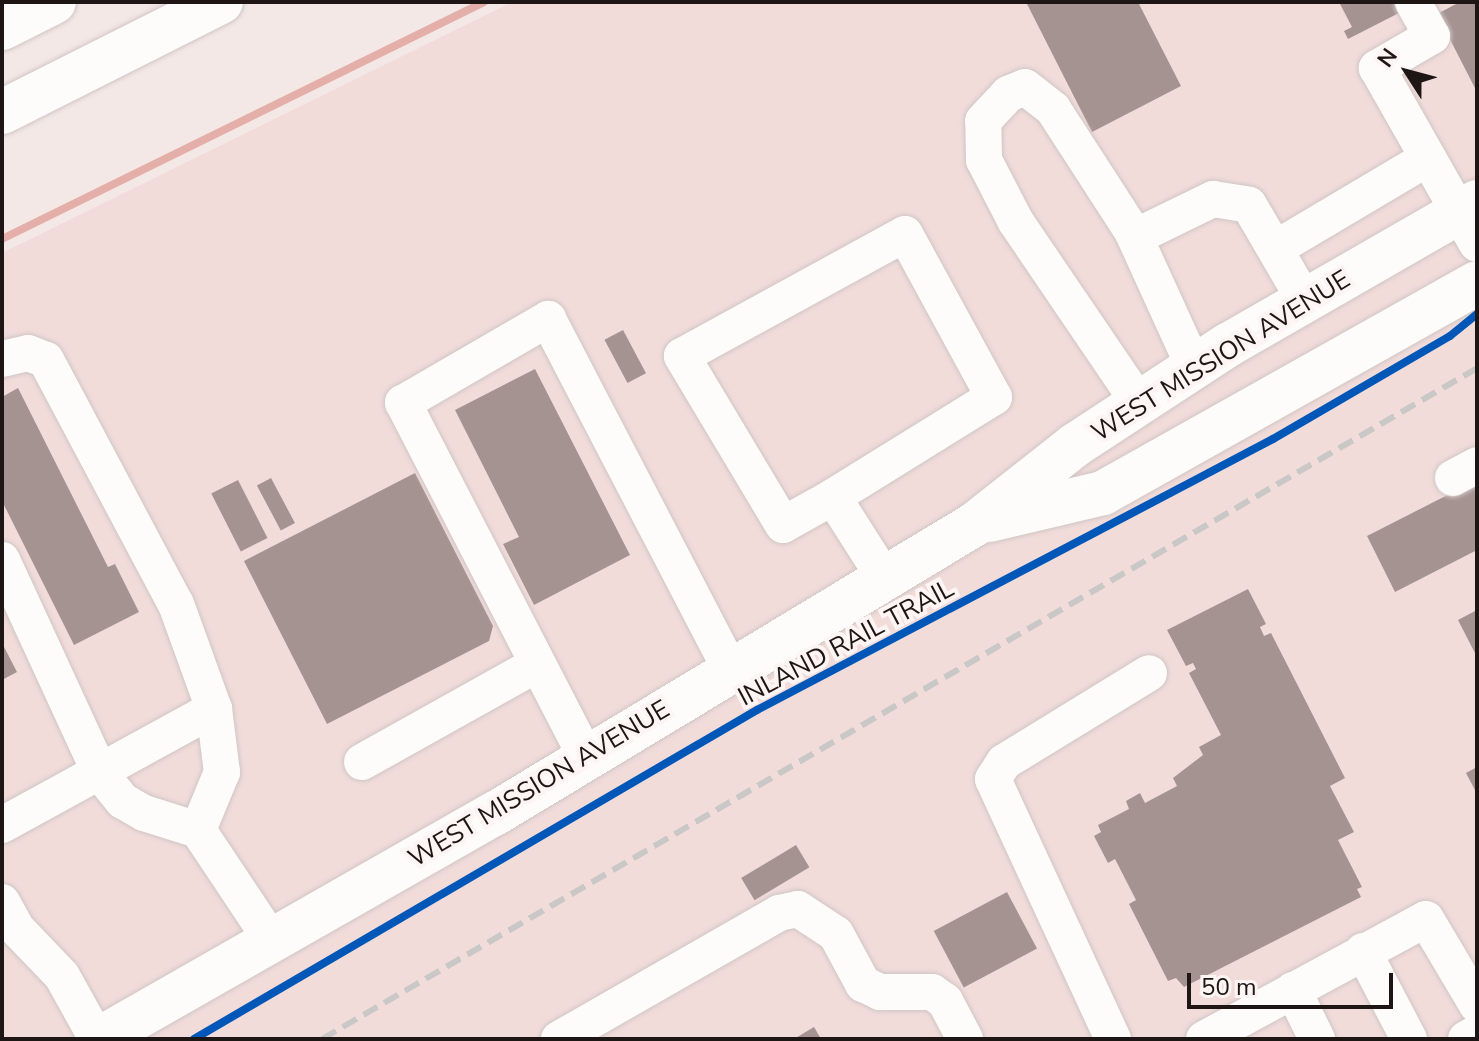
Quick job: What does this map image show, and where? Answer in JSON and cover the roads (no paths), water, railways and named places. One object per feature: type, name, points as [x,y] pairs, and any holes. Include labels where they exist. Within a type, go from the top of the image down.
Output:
[{"type":"main road","points":[[2,28],[54,2]]},
{"type":"main road","points":[[2,112],[221,2]]},
{"type":"main road","name":"WEST MISSION AVENUE","points":[[98,1039],[586,757],[975,524],[1139,403],[1194,367],[1305,301],[1471,219]]},
{"type":"main road","name":"WEST MISSION AVENUE","points":[[975,524],[1103,493],[1477,283]]},
{"type":"lane","points":[[1413,2],[1432,36],[1377,68],[1428,158],[1471,219]]},
{"type":"lane","points":[[1139,403],[1016,222],[984,160],[983,121],[1008,94],[1025,87],[1053,109],[1135,237],[1194,367]]},
{"type":"lane","points":[[1278,247],[1428,158]]},
{"type":"lane","points":[[1135,237],[1213,199],[1249,205],[1278,247],[1305,301]]},
{"type":"lane","points":[[905,234],[994,397],[833,497],[783,525],[682,356],[905,234]]},
{"type":"lane","points":[[586,757],[403,403],[548,319],[730,668]]},
{"type":"lane","points":[[2,359],[28,353],[46,360],[176,604],[214,709],[222,772],[198,830]]},
{"type":"lane","points":[[833,497],[884,577]]},
{"type":"lane","points":[[2,560],[100,773],[123,801],[144,813],[198,830],[272,941]]},
{"type":"lane","points":[[362,762],[537,664]]},
{"type":"lane","points":[[1113,1039],[993,779],[1004,762],[1149,673]]},
{"type":"lane","points":[[2,825],[214,709]]},
{"type":"lane","points":[[2,902],[17,929],[62,976],[98,1039]]},
{"type":"lane","points":[[559,1039],[779,913],[798,909],[836,934],[863,984],[880,992],[932,992],[945,1001],[965,1039]]},
{"type":"lane","points":[[1204,1039],[1426,919],[1477,1005]]},
{"type":"lane","points":[[1363,951],[1409,1039]]},
{"type":"lane","points":[[1293,990],[1317,1039]]},
{"type":"lane","points":[[1466,1039],[1477,1033]]},
{"type":"waterway","points":[[2,239],[484,2]]},
{"type":"railway","points":[[322,1039],[1477,368]]}]
